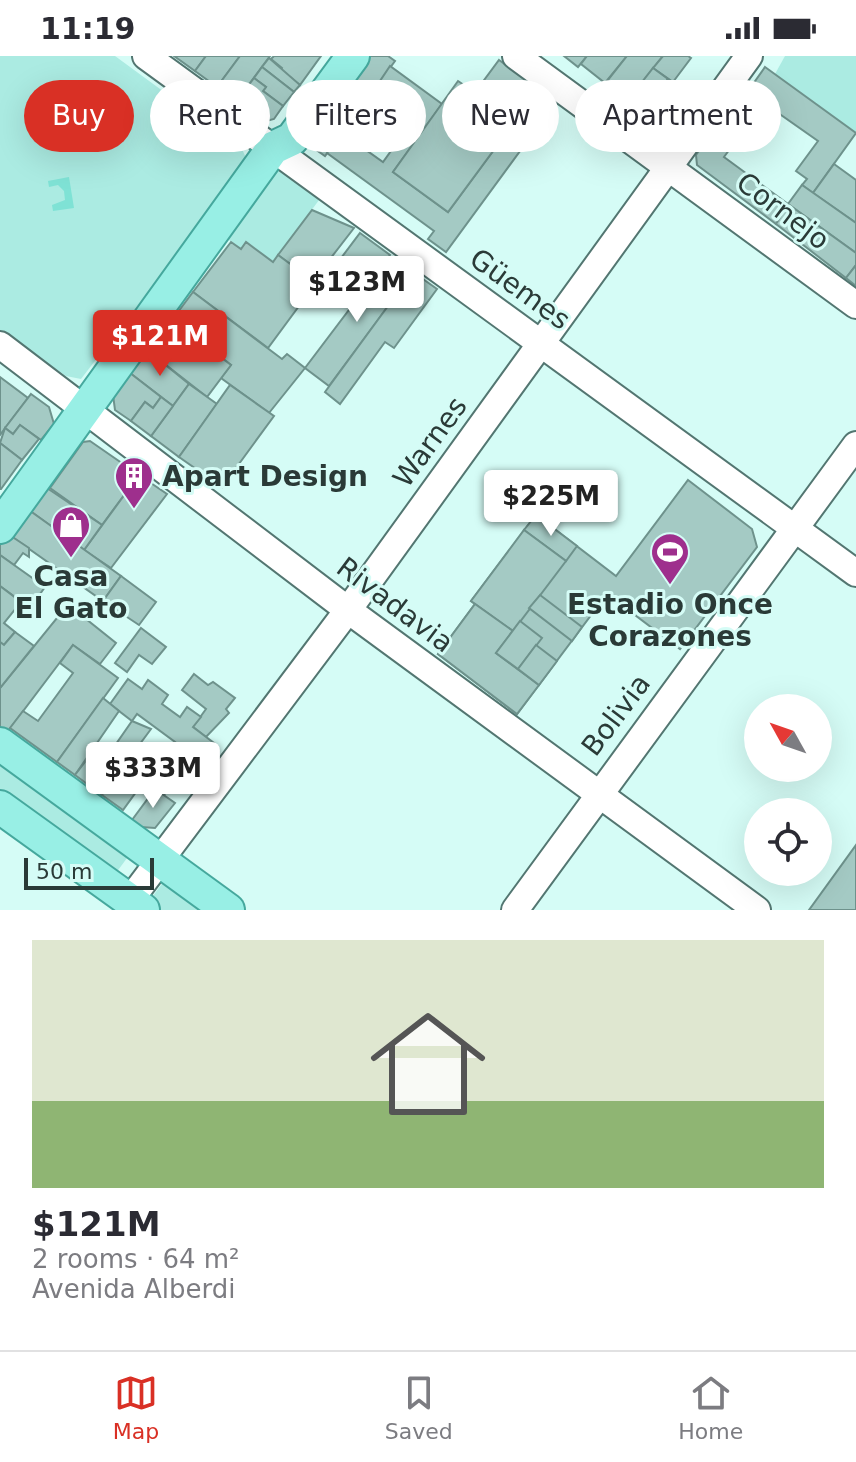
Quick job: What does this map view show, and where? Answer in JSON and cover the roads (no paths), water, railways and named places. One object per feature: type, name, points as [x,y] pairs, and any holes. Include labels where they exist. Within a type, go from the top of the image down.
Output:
[{"type":"main road","points":[[0,527],[273,148],[292,139],[353,56]]},
{"type":"main road","points":[[0,744],[228,910]]},
{"type":"main road","points":[[0,807],[136,905]]},
{"type":"street","name":"Güemes","points":[[146,56],[856,573]]},
{"type":"street","points":[[273,148],[279,133],[336,56]]},
{"type":"street","name":"Cornejo","points":[[516,56],[668,164],[856,305]]},
{"type":"street","name":"Warnes","points":[[136,905],[160,860],[348,610],[749,56]]},
{"type":"street","name":"Rivadavia","points":[[0,345],[348,610],[757,910]]},
{"type":"street","name":"Bolivia","points":[[515,910],[856,445]]},
{"type":"place","name":"Apart Design","points":[[134,510]]},
{"type":"place","name":"Casa El Gato","points":[[71,559]]},
{"type":"place","name":"Estadio Once Corazones","points":[[670,586]]}]
